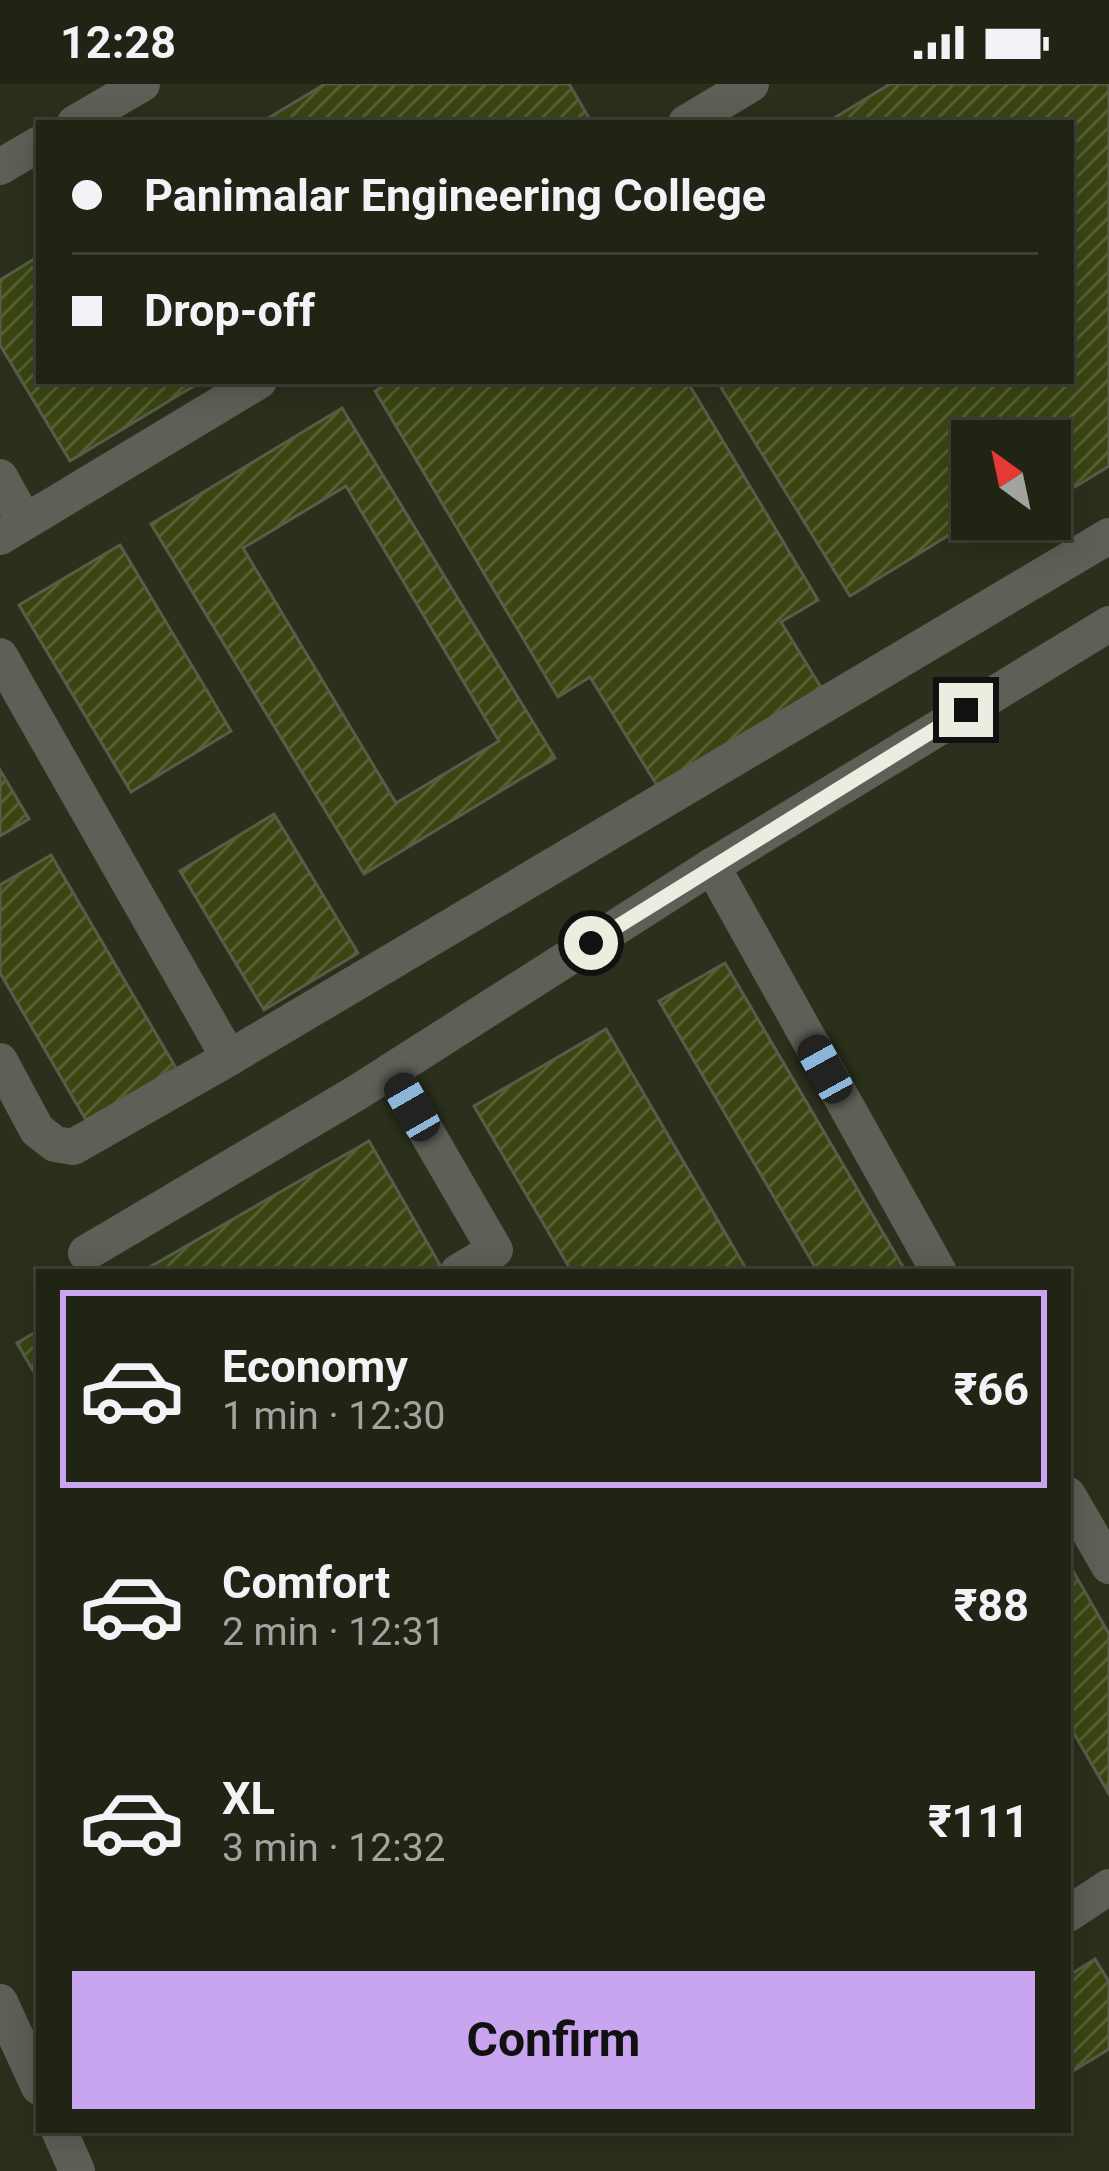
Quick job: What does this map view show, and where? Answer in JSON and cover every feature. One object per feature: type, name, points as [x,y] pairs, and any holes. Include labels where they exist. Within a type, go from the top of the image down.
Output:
[{"type":"street","points":[[80,120],[142,84]]},
{"type":"street","points":[[691,120],[751,84]]},
{"type":"street","points":[[0,167],[36,146]]},
{"type":"street","points":[[0,477],[13,529],[254,384]]},
{"type":"street","points":[[0,1061],[37,1130],[55,1144],[73,1147],[1109,536]]},
{"type":"street","points":[[86,1253],[391,1071],[712,866],[1109,623]]},
{"type":"street","points":[[0,656],[229,1058]]},
{"type":"street","points":[[712,866],[937,1269]]},
{"type":"street","points":[[391,1071],[496,1250],[463,1269]]},
{"type":"street","points":[[1071,1500],[1109,1566]]},
{"type":"street","points":[[1071,1912],[1109,1887]]},
{"type":"street","points":[[0,2002],[36,2080]]},
{"type":"street","points":[[59,2133],[77,2171]]},
{"type":"building","points":[[325,84],[569,84],[590,120],[265,120]]},
{"type":"building","points":[[890,84],[1109,84],[1109,466],[1075,487],[1071,481],[1071,420],[951,420],[951,534],[850,596],[719,384],[1074,384],[1074,120],[831,120]]},
{"type":"building","points":[[36,258],[36,384],[197,384],[70,461],[0,345],[0,280]]},
{"type":"building","points":[[386,384],[689,384],[818,600],[781,622],[822,689],[658,787],[590,677],[558,697],[375,391]]},
{"type":"building","points":[[342,408],[555,758],[364,874],[151,524]],"holes":[[[346,486],[499,741],[396,803],[243,548]]]},
{"type":"building","points":[[120,545],[231,731],[131,792],[19,605]]},
{"type":"building","points":[[0,770],[29,819],[0,836]]},
{"type":"building","points":[[274,814],[358,953],[264,1010],[180,871]]},
{"type":"building","points":[[51,855],[176,1068],[86,1120],[0,973],[0,885]]},
{"type":"building","points":[[725,963],[904,1269],[816,1269],[659,1001]]},
{"type":"building","points":[[606,1029],[746,1269],[570,1269],[474,1106]]},
{"type":"building","points":[[369,1141],[442,1269],[146,1269]]},
{"type":"building","points":[[36,1332],[36,1376],[17,1343]]},
{"type":"building","points":[[1071,1567],[1109,1634],[1109,1794],[1071,1728]]},
{"type":"building","points":[[1095,1959],[1109,1982],[1109,2049],[1071,2072],[1071,1974]]},
{"type":"route","points":[[591,943],[966,710]]}]
